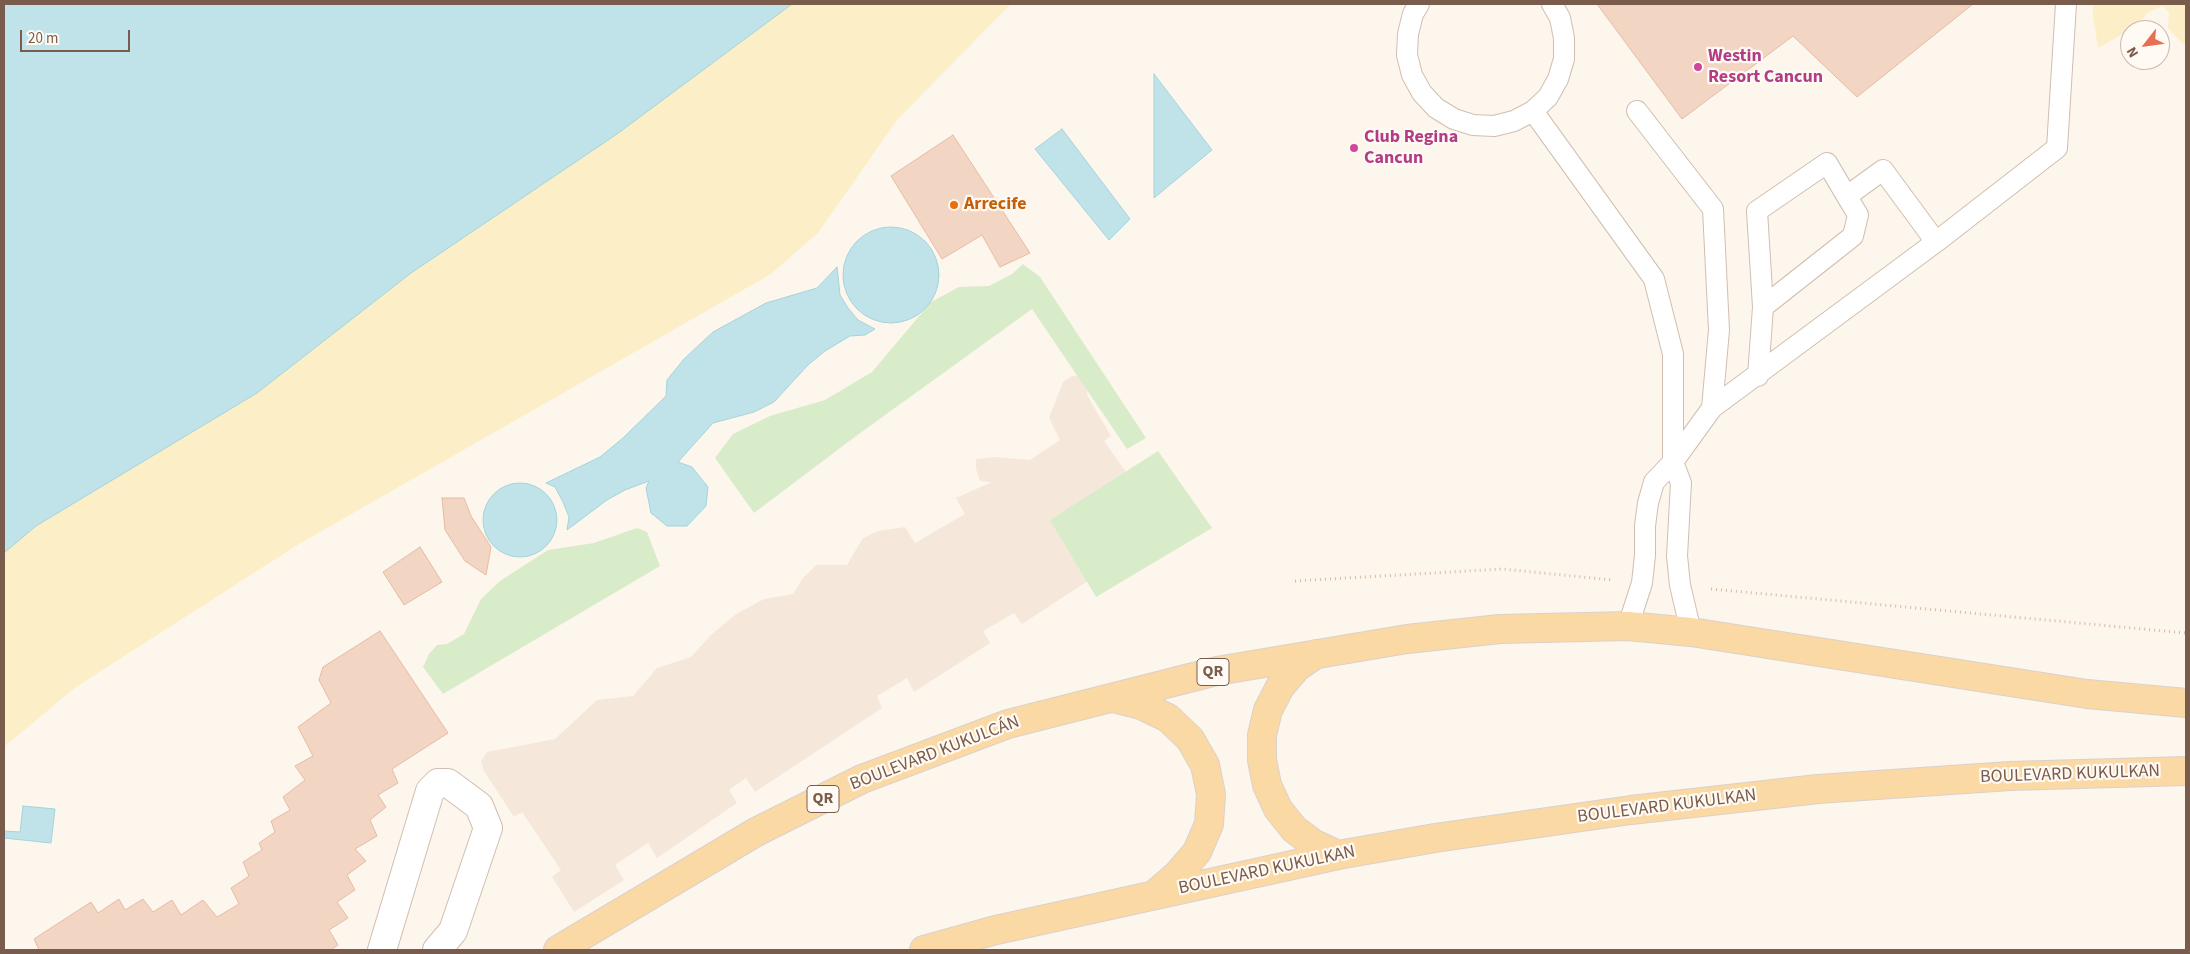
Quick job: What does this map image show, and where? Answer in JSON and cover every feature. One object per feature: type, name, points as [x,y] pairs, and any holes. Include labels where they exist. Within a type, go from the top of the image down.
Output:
[{"type":"main road","points":[[1338,855],[1314,844],[1294,829],[1278,808],[1267,785],[1262,760],[1262,735],[1268,710],[1280,687],[1297,668],[1318,653],[1407,639],[1500,629],[1628,626],[1691,632],[2087,694],[2186,703]]},
{"type":"main road","name":"BOULEVARD KUKULCÁN","points":[[558,950],[756,832],[862,778],[1008,724],[1217,671],[1318,653]]},
{"type":"main road","points":[[924,950],[996,930],[1154,895],[1177,875],[1197,852],[1209,824],[1211,794],[1205,765],[1190,739],[1168,718],[1141,705],[1110,698]]},
{"type":"main road","name":"BOULEVARD KUKULKAN","points":[[1154,895],[1338,855],[1435,838],[1631,810],[1818,789],[2010,776],[2186,771]]},
{"type":"street","points":[[382,950],[430,791],[438,783],[448,783],[479,806],[488,828],[453,931],[437,950]]},
{"type":"lane","points":[[1419,4],[1413,14],[1408,34],[1407,55],[1412,75],[1422,93],[1436,108],[1460,121],[1474,125],[1494,126],[1514,121],[1532,111],[1548,97],[1558,79],[1564,59],[1564,38],[1560,18],[1552,4]]},
{"type":"lane","points":[[1628,626],[1642,583],[1648,503],[1654,482],[1673,462],[1712,408],[1758,376],[1936,242],[2057,148],[2066,4]]},
{"type":"lane","points":[[1532,111],[1654,279],[1674,354],[1673,462],[1681,483],[1677,556],[1680,585],[1691,632]]},
{"type":"lane","points":[[1637,111],[1713,209],[1719,330],[1712,408]]},
{"type":"lane","points":[[1758,376],[1763,308],[1757,211],[1827,163],[1858,215],[1853,236],[1763,308]]},
{"type":"lane","points":[[1847,196],[1883,170],[1936,242]]},
{"type":"path","points":[[1295,581],[1502,569],[1642,583]]},
{"type":"path","points":[[1680,585],[2186,633]]},
{"type":"shaded area","points":[[1082,375],[1088,380],[1087,395],[1111,436],[1104,441],[1144,498],[1100,573],[1022,624],[1014,613],[983,631],[990,643],[914,692],[907,678],[877,696],[882,708],[755,792],[746,778],[729,790],[737,803],[657,858],[648,843],[615,865],[624,880],[574,912],[552,877],[561,870],[522,812],[514,817],[484,771],[481,761],[487,752],[555,739],[597,700],[633,696],[657,668],[691,657],[711,635],[736,614],[764,599],[793,594],[803,578],[816,565],[847,565],[863,538],[878,531],[905,527],[915,543],[965,514],[956,498],[992,482],[980,481],[976,469],[976,459],[995,457],[1030,460],[1060,440],[1049,418],[1063,382],[1072,376]]},
{"type":"green space","points":[[1023,264],[1040,277],[1146,438],[1127,449],[1032,309],[856,436],[754,513],[715,458],[733,434],[770,416],[825,400],[872,372],[931,302],[959,287],[989,286],[1012,274]]},
{"type":"green space","points":[[1158,451],[1212,528],[1096,597],[1050,520]]},
{"type":"green space","points":[[637,528],[647,532],[660,566],[443,694],[423,667],[429,654],[437,645],[447,644],[464,634],[481,599],[500,581],[548,550],[594,543]]},
{"type":"sand","points":[[792,4],[1011,4],[897,120],[818,233],[771,274],[299,544],[76,687],[4,747],[4,553],[36,526],[257,393],[411,273],[617,134]]},
{"type":"sand","points":[[2093,4],[2186,4],[2186,43],[2183,44],[2170,30],[2169,12],[2162,6],[2147,13],[2142,20],[2120,20],[2120,36],[2098,48]]},
{"type":"water","points":[[4,4],[792,4],[617,134],[411,273],[257,393],[36,526],[4,553]]},
{"type":"water","points":[[1154,74],[1212,150],[1154,198]]},
{"type":"water","points":[[1062,129],[1130,219],[1109,240],[1035,149]]},
{"type":"water","points":[[891,227],[909,231],[925,241],[935,257],[939,275],[935,293],[925,309],[909,319],[891,323],[873,319],[857,309],[847,293],[843,275],[847,257],[857,241],[873,231]]},
{"type":"water","points":[[837,267],[840,295],[858,320],[875,329],[865,335],[850,336],[825,351],[808,365],[774,402],[754,412],[713,423],[678,462],[692,467],[708,487],[706,506],[687,526],[667,526],[651,513],[646,488],[649,481],[625,490],[607,500],[567,530],[569,517],[563,502],[555,487],[546,483],[600,457],[623,438],[666,396],[667,380],[684,359],[713,332],[766,303],[817,288]]},
{"type":"water","points":[[513,483],[527,483],[541,489],[551,499],[557,513],[555,534],[541,551],[527,557],[513,557],[499,551],[489,541],[483,527],[483,513],[489,499],[499,489]]},
{"type":"water","points":[[23,806],[55,809],[51,843],[4,838],[4,831],[20,832]]},
{"type":"building","name":"Westin Resort Cancun","points":[[1597,4],[1973,4],[1857,97],[1793,36],[1682,119]]},
{"type":"building","name":"Arrecife","points":[[953,135],[1030,253],[1000,267],[982,235],[942,259],[891,176]]},
{"type":"building","points":[[442,498],[464,498],[471,516],[491,547],[486,575],[465,561],[445,530]]},
{"type":"building","points":[[420,547],[442,582],[404,605],[383,572]]},
{"type":"building","points":[[380,631],[448,733],[392,769],[398,783],[378,795],[386,807],[370,820],[377,836],[355,849],[366,861],[347,875],[355,890],[337,902],[348,918],[329,930],[338,945],[331,950],[39,950],[34,939],[91,902],[98,913],[119,899],[125,910],[143,899],[153,912],[172,900],[181,915],[203,900],[217,917],[239,904],[231,888],[249,876],[243,862],[262,850],[259,843],[275,832],[271,821],[290,810],[283,797],[305,780],[295,766],[313,756],[298,727],[331,703],[319,680],[323,667]]},
{"type":"place","name":"Westin Resort Cancun","points":[[1698,67]]},
{"type":"place","name":"Club Regina Cancun","points":[[1354,148]]},
{"type":"place","name":"Arrecife","points":[[954,205]]}]
